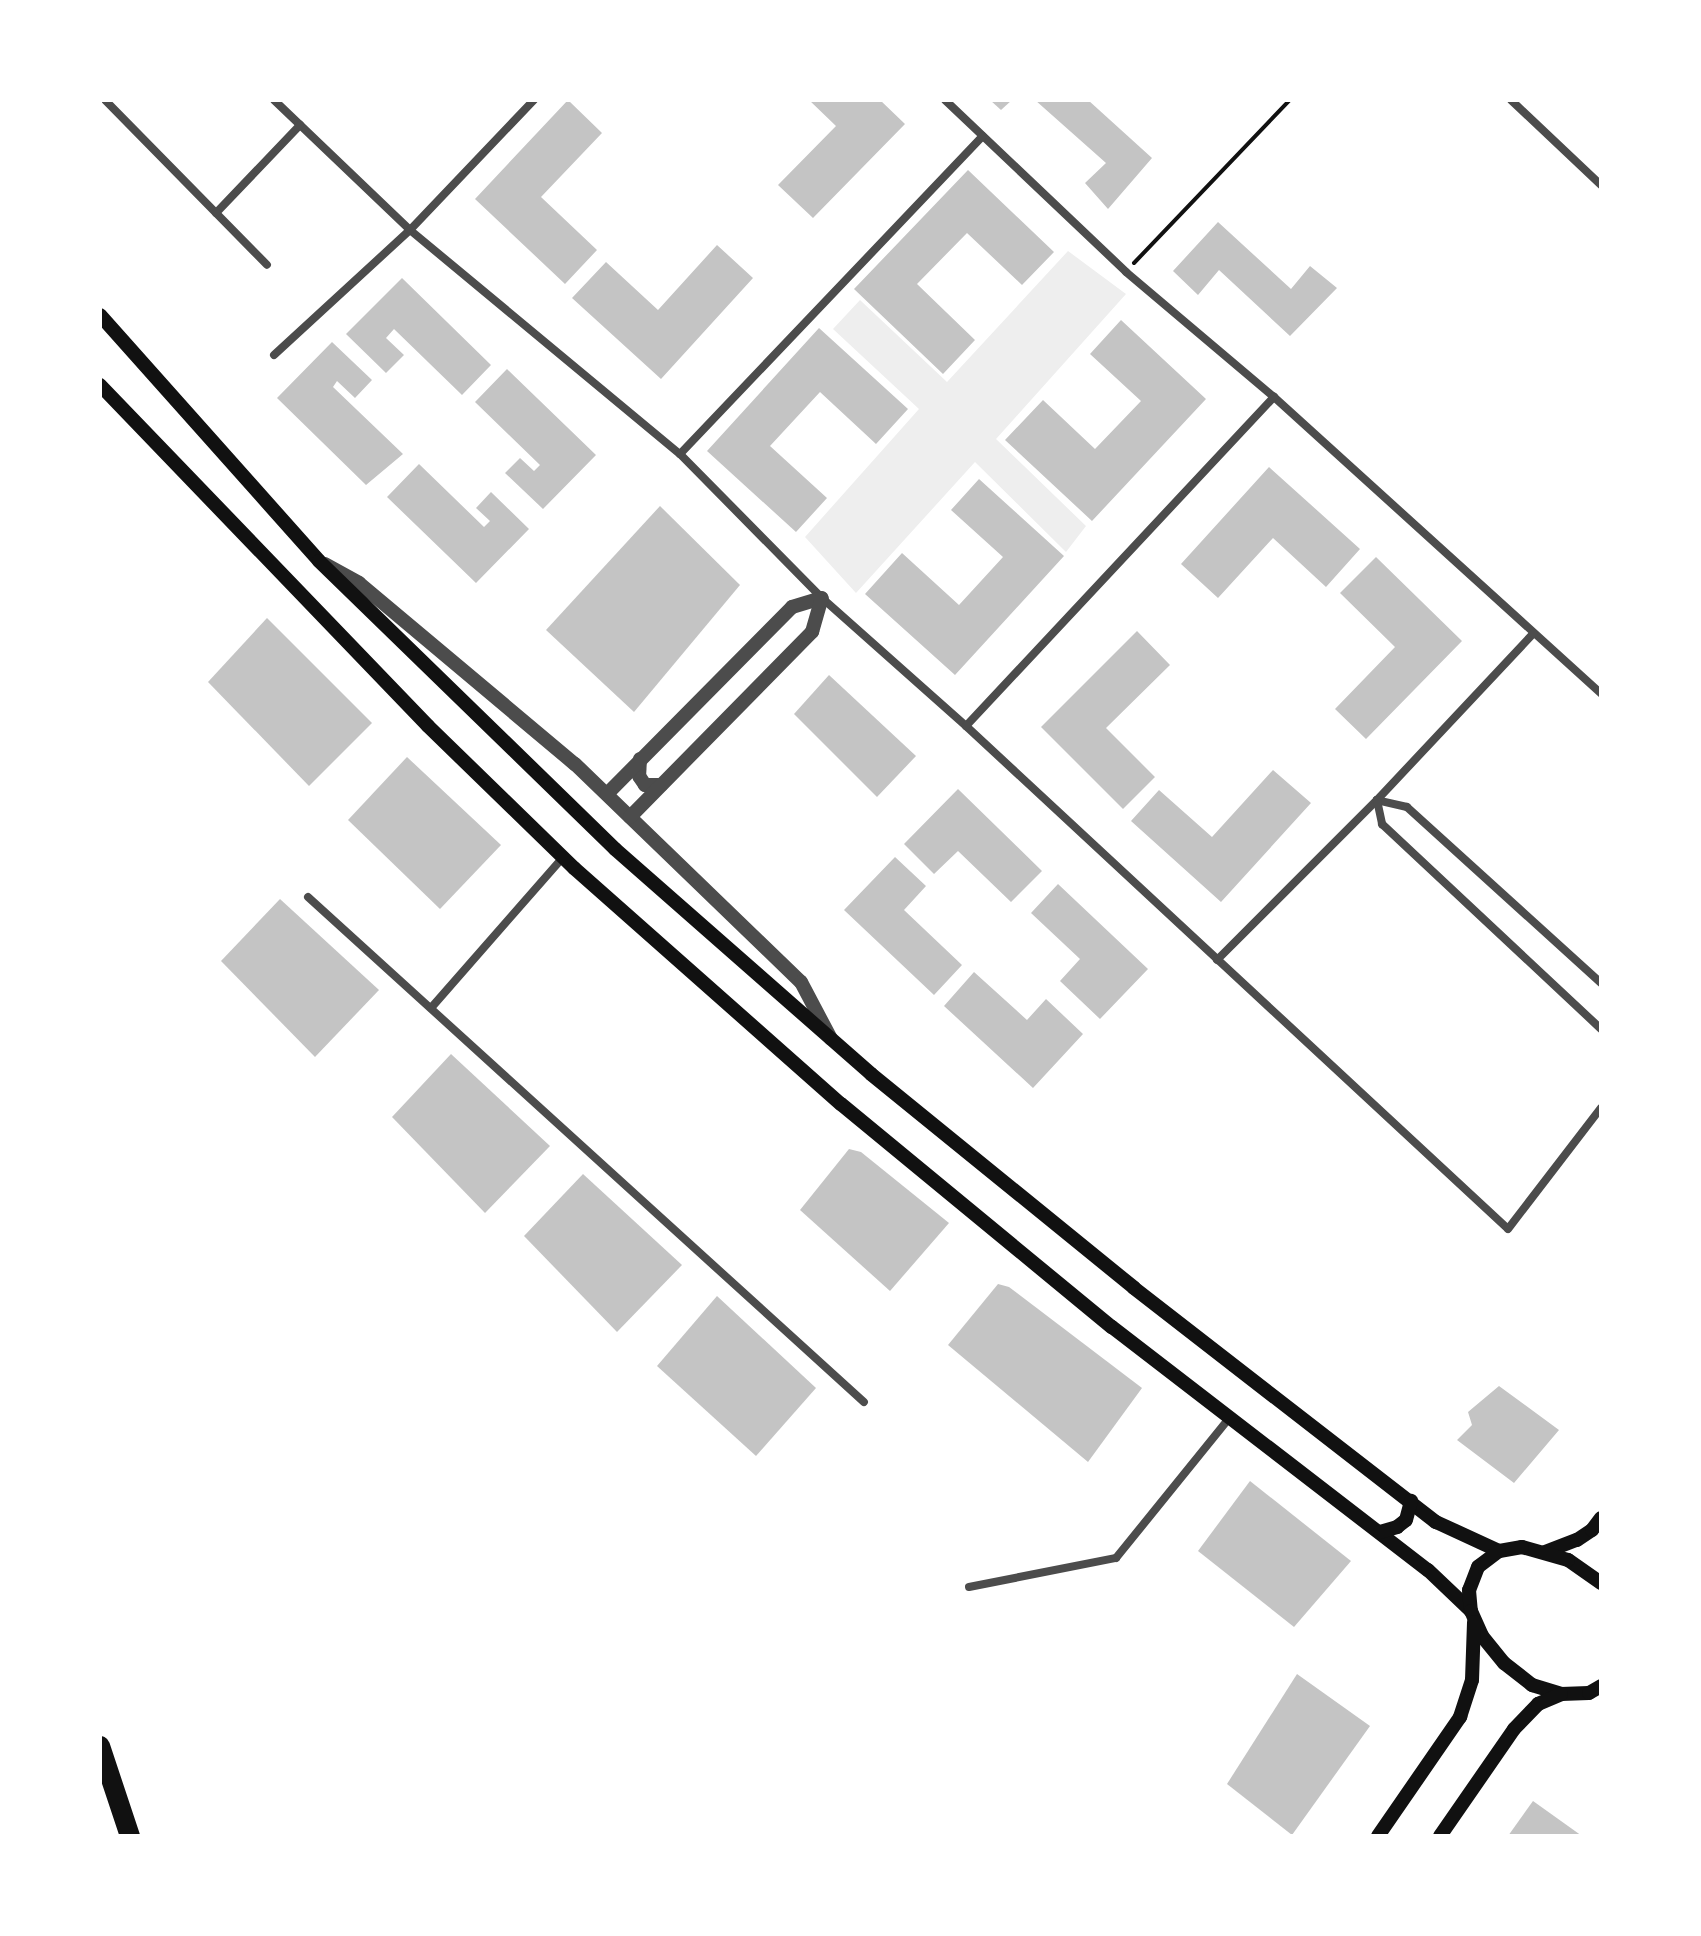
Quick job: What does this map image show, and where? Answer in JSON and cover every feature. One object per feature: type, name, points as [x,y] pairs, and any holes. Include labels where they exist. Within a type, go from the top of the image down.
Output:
[{"type":"highway","points":[[100,1746],[130,1836]]},
{"type":"main road","points":[[100,315],[319,561],[615,849],[832,1039],[1134,1288],[1436,1522],[1499,1551]]},
{"type":"main road","points":[[100,385],[428,726],[563,857],[841,1104],[1112,1327],[1380,1532],[1472,1614],[1482,1636],[1504,1663],[1532,1685],[1561,1694],[1597,1693]]},
{"type":"main road","points":[[1380,1532],[1397,1527],[1406,1520],[1411,1501]]},
{"type":"main road","points":[[1545,1552],[1585,1535],[1601,1518]]},
{"type":"main road","points":[[1378,1836],[1460,1717],[1472,1680],[1469,1590],[1478,1567],[1499,1551],[1522,1547],[1568,1560],[1601,1583]]},
{"type":"main road","points":[[1440,1836],[1514,1729],[1538,1704],[1561,1694]]},
{"type":"street","points":[[105,100],[267,265]]},
{"type":"street","points":[[274,100],[410,230],[680,454],[822,598],[966,726],[1508,1229],[1601,1108]]},
{"type":"street","points":[[274,355],[410,230],[534,100]]},
{"type":"street","points":[[945,100],[1126,272],[1274,397],[1601,694]]},
{"type":"street","points":[[1511,100],[1601,185]]},
{"type":"street","points":[[216,213],[300,125]]},
{"type":"street","points":[[680,454],[983,136]]},
{"type":"street","points":[[966,726],[1274,397]]},
{"type":"street","points":[[319,561],[359,583],[607,794],[801,982],[832,1039]]},
{"type":"street","points":[[607,794],[792,607],[822,598]]},
{"type":"street","points":[[630,817],[812,632],[822,598]]},
{"type":"street","points":[[1217,960],[1377,800],[1534,633]]},
{"type":"street","points":[[640,759],[639,776],[645,785],[661,785]]},
{"type":"street","points":[[1377,800],[1407,807],[1601,983]]},
{"type":"street","points":[[1377,800],[1382,824],[1601,1029]]},
{"type":"street","points":[[431,1008],[563,857]]},
{"type":"street","points":[[308,897],[864,1402]]},
{"type":"street","points":[[969,1587],[1116,1558],[1231,1417]]},
{"type":"path","points":[[1126,272],[1290,100]]},
{"type":"shaded area","points":[[1068,251],[1126,294],[996,439],[1086,526],[1066,552],[975,462],[856,593],[805,537],[919,409],[833,329],[860,300],[947,382]]},
{"type":"building","points":[[568,100],[602,133],[541,197],[597,250],[565,284],[475,199]]},
{"type":"building","points":[[809,100],[880,100],[905,124],[813,218],[778,185],[836,126]]},
{"type":"building","points":[[990,100],[1012,100],[1001,110]]},
{"type":"building","points":[[1035,100],[1088,100],[1152,158],[1108,209],[1085,183],[1106,163]]},
{"type":"building","points":[[968,170],[1054,252],[1022,285],[967,233],[917,284],[975,340],[943,374],[854,289]]},
{"type":"building","points":[[1218,222],[1291,289],[1310,266],[1337,288],[1290,336],[1219,270],[1198,295],[1173,271]]},
{"type":"building","points":[[717,245],[753,278],[661,379],[572,298],[606,262],[658,310]]},
{"type":"building","points":[[402,278],[491,365],[462,395],[394,329],[386,338],[404,355],[386,373],[346,334]]},
{"type":"building","points":[[1121,320],[1206,399],[1092,521],[1005,440],[1043,400],[1095,449],[1141,401],[1090,354]]},
{"type":"building","points":[[819,328],[908,409],[876,444],[820,392],[770,446],[827,498],[796,532],[707,451]]},
{"type":"building","points":[[332,342],[372,380],[355,398],[337,381],[333,387],[403,454],[366,485],[277,398]]},
{"type":"building","points":[[507,369],[596,455],[543,509],[505,473],[520,458],[534,471],[540,465],[475,402]]},
{"type":"building","points":[[419,464],[484,527],[490,521],[476,508],[491,492],[529,529],[476,583],[387,497]]},
{"type":"building","points":[[1269,467],[1360,549],[1326,587],[1273,538],[1218,598],[1181,564]]},
{"type":"building","points":[[979,479],[1064,556],[955,675],[865,594],[902,553],[959,605],[1003,557],[951,510]]},
{"type":"building","points":[[660,506],[740,585],[634,712],[546,630]]},
{"type":"building","points":[[1376,557],[1462,641],[1366,739],[1335,709],[1395,647],[1340,593]]},
{"type":"building","points":[[267,618],[372,723],[309,786],[208,682]]},
{"type":"building","points":[[1137,631],[1170,665],[1106,728],[1155,777],[1123,809],[1041,727]]},
{"type":"building","points":[[829,675],[916,756],[877,797],[794,714]]},
{"type":"building","points":[[407,757],[501,845],[440,909],[348,820]]},
{"type":"building","points":[[1273,770],[1311,803],[1221,902],[1131,821],[1159,790],[1212,837]]},
{"type":"building","points":[[958,789],[1042,871],[1011,902],[958,851],[934,874],[904,844]]},
{"type":"building","points":[[895,857],[926,886],[904,910],[962,965],[934,995],[844,910]]},
{"type":"building","points":[[1058,884],[1148,969],[1100,1019],[1060,981],[1080,959],[1031,913]]},
{"type":"building","points":[[280,899],[379,990],[315,1057],[221,961]]},
{"type":"building","points":[[974,972],[1027,1020],[1046,999],[1083,1034],[1033,1088],[944,1006]]},
{"type":"building","points":[[451,1054],[550,1146],[485,1213],[392,1117]]},
{"type":"building","points":[[849,1149],[861,1152],[949,1223],[890,1291],[800,1210]]},
{"type":"building","points":[[583,1174],[682,1265],[617,1332],[524,1236]]},
{"type":"building","points":[[998,1284],[1009,1287],[1142,1388],[1088,1462],[948,1345]]},
{"type":"building","points":[[717,1296],[816,1388],[756,1456],[657,1366]]},
{"type":"building","points":[[1499,1386],[1559,1430],[1514,1483],[1457,1440],[1472,1425],[1468,1412]]},
{"type":"building","points":[[1250,1481],[1351,1561],[1294,1627],[1198,1551]]},
{"type":"building","points":[[1297,1674],[1370,1726],[1292,1835],[1227,1784]]},
{"type":"building","points":[[1533,1801],[1582,1836],[1508,1836]]}]
